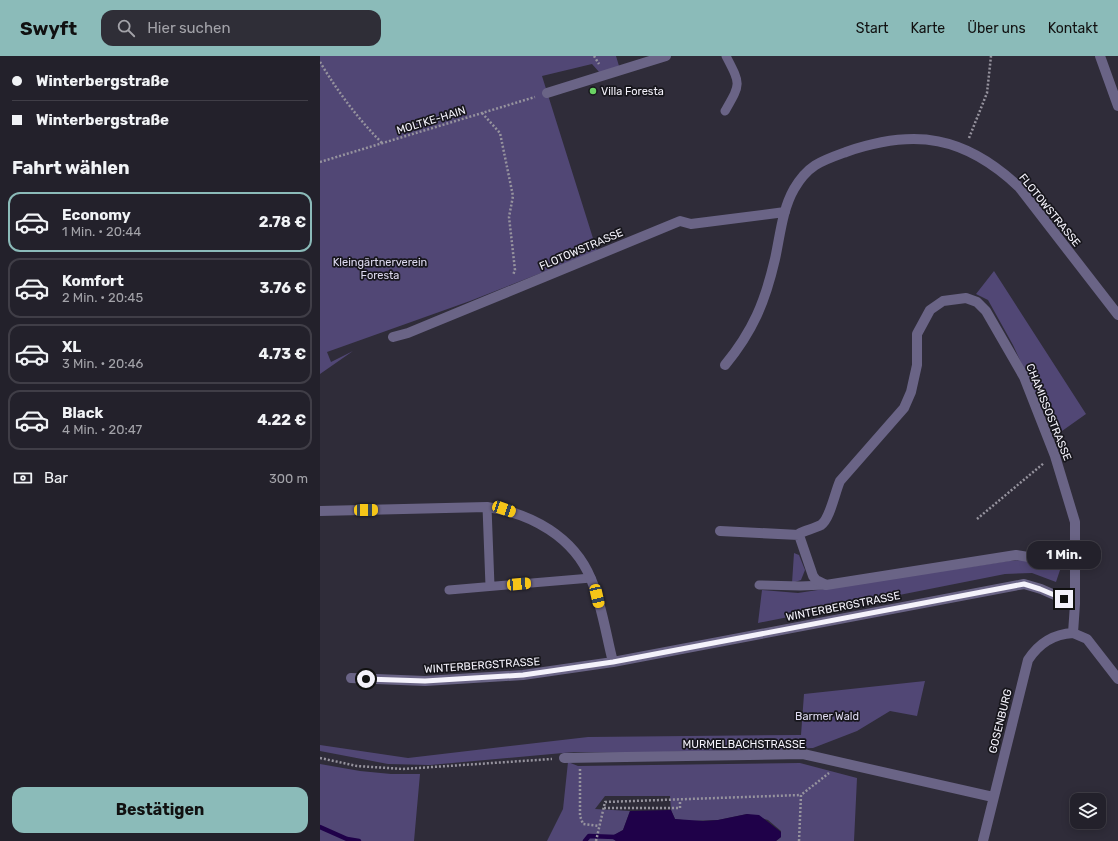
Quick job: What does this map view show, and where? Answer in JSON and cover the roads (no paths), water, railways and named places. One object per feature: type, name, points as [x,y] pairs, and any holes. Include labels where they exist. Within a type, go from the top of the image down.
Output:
[{"type":"street","points":[[547,93],[666,56]]},
{"type":"street","points":[[1100,56],[1118,106]]},
{"type":"street","name":"FLOTOWSTRASSE","points":[[725,365],[742,344],[758,316],[769,284],[785,212],[791,194],[800,178],[812,166],[829,158],[866,146],[903,138],[946,143],[983,158],[1002,171],[1019,187],[1118,315]]},
{"type":"street","name":"FLOTOWSTRASSE","points":[[393,337],[408,333],[680,221],[691,224],[785,212]]},
{"type":"street","name":"CHAMISSOSTRASSE","points":[[799,535],[800,533],[822,524],[828,518],[834,493],[840,481],[904,408],[911,392],[917,365],[917,334],[930,310],[943,301],[966,298],[977,302],[986,311],[1024,377],[1054,456],[1075,522],[1076,604],[1073,633]]},
{"type":"street","points":[[320,511],[487,507],[504,509],[532,519],[554,532],[572,549],[591,578],[597,596],[613,662]]},
{"type":"street","points":[[720,531],[799,535],[813,576],[816,580],[826,585],[1016,555],[1076,565]]},
{"type":"street","name":"WINTERBERGSTRASSE","points":[[351,678],[425,681],[523,675],[613,662],[1024,584],[1076,604]]},
{"type":"street","points":[[1073,633],[1087,639],[1118,679]]},
{"type":"street","name":"GOSENBURG","points":[[982,841],[1028,660],[1035,648],[1048,639],[1061,634],[1073,633]]},
{"type":"street","name":"MURMELBACHSTRASSE","points":[[564,758],[803,754],[846,762],[993,797]]},
{"type":"lane","points":[[725,111],[738,89],[738,79],[726,56]]},
{"type":"lane","points":[[487,507],[490,586]]},
{"type":"lane","points":[[449,590],[591,578]]},
{"type":"lane","points":[[759,584],[800,586],[826,585]]},
{"type":"waterway","points":[[320,827],[347,839],[359,841]]},
{"type":"waterway","points":[[585,841],[589,836],[615,837]]},
{"type":"place","name":"Villa Foresta","points":[[593,91]]},
{"type":"park label","name":"Kleingärtnerverein Foresta","points":[[380,268]]},
{"type":"park label","name":"Barmer Wald","points":[[827,716]]}]
